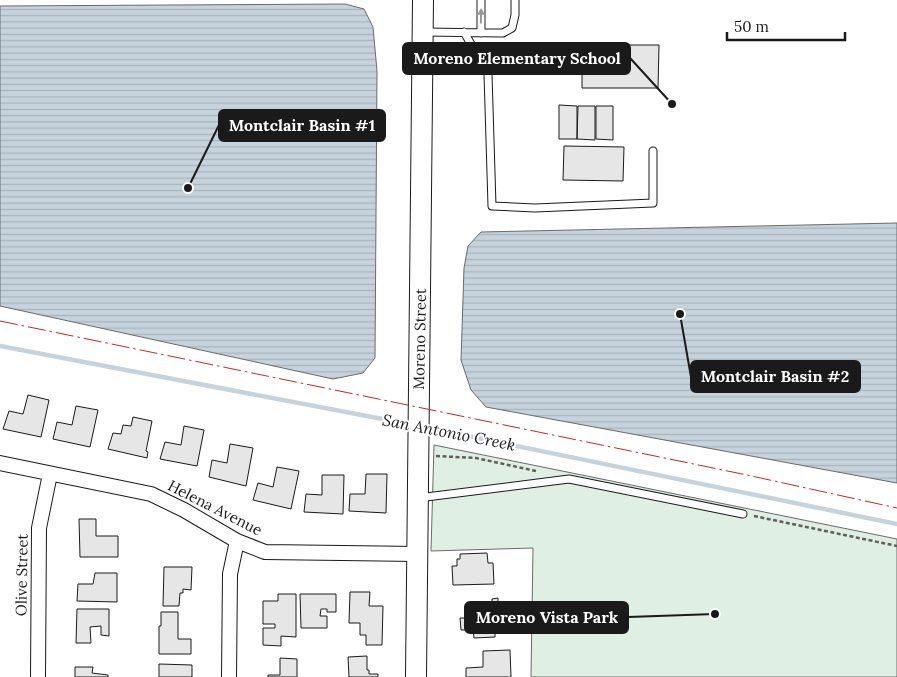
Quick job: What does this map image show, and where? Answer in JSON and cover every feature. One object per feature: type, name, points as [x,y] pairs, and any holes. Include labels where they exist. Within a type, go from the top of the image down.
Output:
[{"type":"street","name":"Moreno Street","points":[[416,677],[418,498],[425,449],[419,420],[423,0]]},
{"type":"street","name":"Helena Avenue","points":[[0,463],[151,494],[184,510],[237,541],[266,552],[418,554]]},
{"type":"street","name":"Olive Street","points":[[38,677],[39,528],[50,474]]},
{"type":"street","points":[[229,677],[230,574],[237,541]]},
{"type":"lane","points":[[481,0],[481,33]]},
{"type":"lane","points":[[423,32],[503,33],[512,28],[515,15],[515,0]]},
{"type":"lane","points":[[464,32],[488,74],[492,206],[536,208],[653,203],[653,151]]},
{"type":"lane","points":[[418,498],[569,479],[742,514]]},
{"type":"path","points":[[425,449],[537,471]]},
{"type":"path","points":[[742,514],[897,546]]},
{"type":"green space","points":[[434,445],[897,539],[897,677],[531,677],[533,548],[431,551]]},
{"type":"shaded area","points":[[345,4],[364,9],[373,27],[377,71],[375,358],[363,373],[333,379],[0,306],[0,6]]},
{"type":"shaded area","points":[[897,223],[897,483],[486,407],[471,390],[461,360],[464,268],[468,246],[481,232]]},
{"type":"building","points":[[582,45],[659,45],[658,88],[582,88]]},
{"type":"building","points":[[559,105],[577,106],[577,139],[559,139]]},
{"type":"building","points":[[578,106],[595,106],[595,140],[577,139]]},
{"type":"building","points":[[596,106],[613,106],[613,140],[596,139]]},
{"type":"building","points":[[564,146],[624,147],[623,181],[563,180]]},
{"type":"building","points":[[28,395],[49,400],[41,437],[3,429],[9,411],[23,414]]},
{"type":"building","points":[[76,406],[98,410],[90,447],[53,439],[57,422],[72,425]]},
{"type":"building","points":[[133,417],[152,421],[146,451],[148,452],[147,458],[108,449],[113,433],[121,434],[123,425],[131,426]]},
{"type":"building","points":[[184,426],[204,430],[197,466],[160,459],[165,442],[181,445]]},
{"type":"building","points":[[230,444],[253,448],[246,486],[209,477],[212,460],[227,463]]},
{"type":"building","points":[[277,467],[299,471],[291,509],[253,500],[258,483],[273,487]]},
{"type":"building","points":[[366,474],[387,474],[386,513],[349,511],[350,494],[365,494]]},
{"type":"building","points":[[322,475],[344,475],[343,514],[304,512],[306,494],[322,495]]},
{"type":"building","points":[[79,519],[96,519],[96,536],[118,536],[118,557],[80,557]]},
{"type":"building","points":[[487,553],[488,563],[493,563],[494,584],[453,585],[452,566],[457,566],[457,559],[460,559],[460,554]]},
{"type":"building","points":[[164,567],[192,567],[191,590],[183,589],[183,593],[180,593],[179,606],[163,606]]},
{"type":"building","points":[[95,573],[117,573],[117,602],[77,601],[78,584],[93,584]]},
{"type":"building","points":[[350,592],[370,592],[369,606],[383,606],[382,645],[366,645],[366,635],[360,635],[360,623],[349,623]]},
{"type":"building","points":[[278,594],[296,594],[296,637],[281,636],[281,646],[263,645],[263,628],[275,628],[275,624],[263,624],[263,601],[278,601]]},
{"type":"building","points":[[300,594],[336,594],[336,612],[327,612],[327,609],[321,609],[320,616],[327,616],[327,628],[301,628]]},
{"type":"building","points":[[498,598],[498,613],[495,613],[495,637],[474,638],[473,630],[461,630],[460,618],[472,618],[472,603],[492,603],[492,599]]},
{"type":"building","points":[[77,609],[109,609],[109,636],[101,635],[101,626],[90,627],[91,643],[76,643]]},
{"type":"building","points":[[161,612],[178,612],[178,639],[191,639],[191,654],[159,654]]},
{"type":"building","points":[[510,650],[511,677],[466,677],[466,668],[483,667],[483,651]]},
{"type":"building","points":[[367,656],[367,670],[369,670],[369,674],[378,674],[378,677],[349,677],[348,657]]},
{"type":"building","points":[[280,658],[297,659],[297,677],[268,677],[268,675],[280,675]]},
{"type":"building","points":[[159,664],[192,665],[192,677],[159,677]]},
{"type":"building","points":[[75,667],[93,667],[92,673],[108,675],[108,677],[75,677]]},
{"type":"waterway","name":"San Antonio Creek","points":[[0,346],[414,425]]},
{"type":"waterway","name":"San Antonio Creek","points":[[424,427],[897,524]]},
{"type":"power","points":[[0,321],[747,475],[897,508]]},
{"type":"place","name":"Moreno Elementary School","points":[[672,104]]},
{"type":"place","name":"Montclair Basin #1","points":[[188,188]]},
{"type":"place","name":"Montclair Basin #2","points":[[680,314]]},
{"type":"place","name":"Moreno Vista Park","points":[[715,614]]}]
